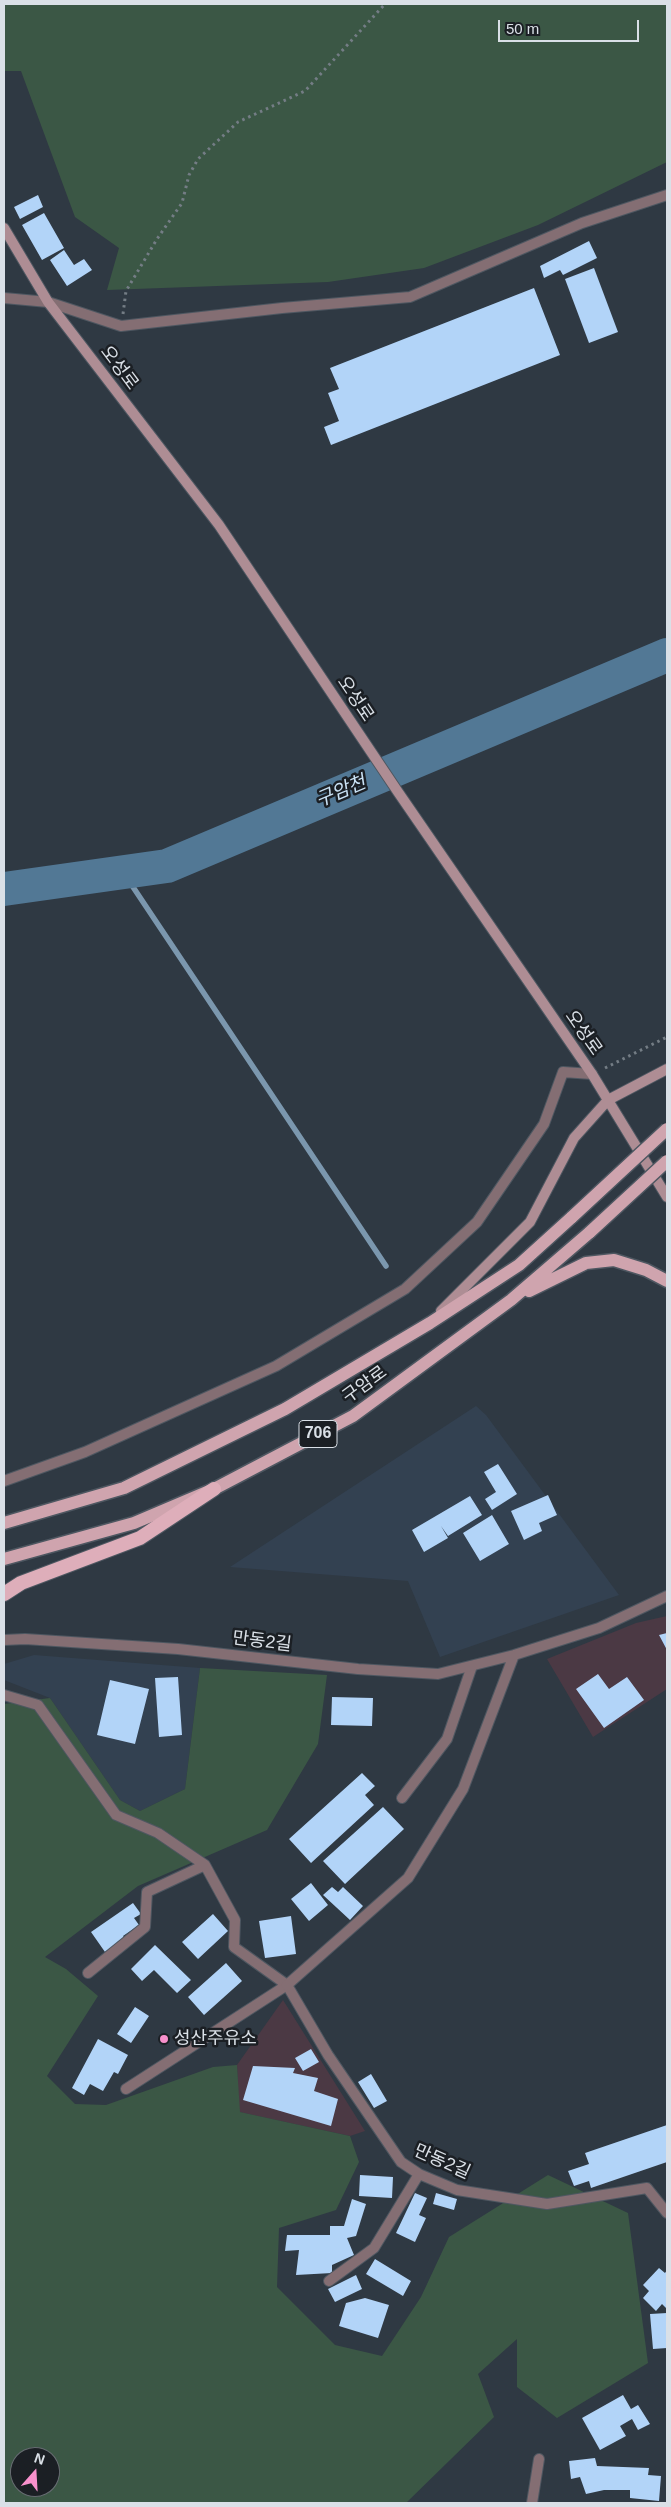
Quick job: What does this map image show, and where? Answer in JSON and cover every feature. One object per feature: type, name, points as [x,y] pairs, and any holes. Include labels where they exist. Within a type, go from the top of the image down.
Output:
[{"type":"highway","points":[[4,1594],[20,1583],[140,1538],[214,1489]]},
{"type":"main road","name":"오성로","points":[[4,228],[48,302],[219,525],[398,792],[592,1074],[667,1197]]},
{"type":"main road","points":[[430,1323],[530,1222],[574,1138],[608,1100],[667,1069]]},
{"type":"main road","name":"구암로","points":[[4,1524],[124,1488],[285,1409],[430,1323],[519,1265],[667,1128]]},
{"type":"main road","name":"구암로","points":[[4,1559],[134,1523],[214,1489],[353,1416],[510,1300],[590,1232],[667,1161]]},
{"type":"main road","points":[[510,1300],[586,1263],[614,1260],[646,1270],[667,1281]]},
{"type":"street","points":[[4,298],[48,302],[121,326],[282,308],[410,297],[582,223],[667,195]]},
{"type":"street","points":[[4,1481],[85,1452],[276,1366],[405,1289],[477,1222],[544,1124],[563,1072],[592,1074]]},
{"type":"street","name":"만동2길","points":[[4,1640],[25,1639],[178,1649],[358,1669],[438,1674],[514,1655],[599,1628],[667,1597]]},
{"type":"street","points":[[126,2089],[287,1985],[408,1878],[463,1789],[514,1655]]},
{"type":"street","points":[[402,1798],[447,1739],[472,1666]]},
{"type":"street","name":"만동2길","points":[[4,1695],[38,1705],[116,1815],[158,1833],[205,1865],[235,1920],[234,1947],[287,1985],[328,2055],[401,2162],[418,2174],[456,2190],[547,2204],[647,2188],[667,2212]]},
{"type":"street","points":[[88,1973],[145,1927],[147,1892],[205,1865]]},
{"type":"street","points":[[329,2281],[374,2248],[418,2174]]},
{"type":"street","points":[[532,2503],[538,2459]]},
{"type":"path","points":[[121,326],[126,290],[182,203],[188,175],[198,159],[238,122],[304,91],[384,4]]},
{"type":"path","points":[[592,1074],[667,1038]]},
{"type":"shaded area","points":[[476,1406],[486,1415],[619,1595],[440,1657],[408,1581],[230,1567]]},
{"type":"shaded area","points":[[667,1616],[667,1689],[593,1737],[547,1659],[636,1623]]},
{"type":"shaded area","points":[[34,1655],[200,1668],[185,1789],[140,1811],[120,1800],[50,1698],[4,1680],[4,1664]]},
{"type":"shaded area","points":[[283,2000],[365,2131],[350,2136],[239,2112],[237,2065]]},
{"type":"green space","points":[[4,4],[667,4],[667,162],[538,225],[424,268],[328,282],[107,290],[119,248],[75,217],[21,71],[4,71]]},
{"type":"green space","points":[[200,1668],[327,1675],[318,1744],[267,1830],[138,1886],[45,1957],[66,1969],[98,1996],[47,2076],[75,2104],[106,2105],[213,2067],[237,2065],[240,2112],[350,2136],[359,2162],[336,2210],[279,2228],[277,2287],[335,2345],[382,2356],[421,2297],[449,2237],[548,2175],[628,2213],[648,2363],[557,2418],[517,2387],[517,2339],[478,2374],[494,2417],[406,2503],[4,2503],[4,1704],[50,1698],[120,1800],[140,1811],[185,1789]]},
{"type":"building","points":[[38,195],[43,207],[20,219],[14,207]]},
{"type":"building","points":[[44,213],[64,248],[42,260],[22,225]]},
{"type":"building","points":[[589,241],[597,258],[563,275],[560,270],[544,278],[540,266]]},
{"type":"building","points":[[64,250],[74,265],[84,259],[92,270],[67,286],[50,260]]},
{"type":"building","points":[[594,268],[618,332],[589,343],[565,279]]},
{"type":"building","points":[[534,288],[560,355],[331,445],[324,427],[339,421],[328,393],[339,389],[330,368]]},
{"type":"building","points":[[498,1464],[517,1494],[492,1510],[485,1499],[496,1492],[484,1472]]},
{"type":"building","points":[[548,1495],[557,1515],[539,1523],[542,1531],[524,1540],[511,1511]]},
{"type":"building","points":[[470,1496],[482,1515],[448,1536],[441,1526],[448,1538],[424,1552],[412,1530]]},
{"type":"building","points":[[492,1515],[509,1544],[480,1561],[463,1533]]},
{"type":"building","points":[[667,1633],[667,1650],[659,1635]]},
{"type":"building","points":[[598,1674],[609,1689],[627,1677],[644,1700],[604,1728],[576,1689]]},
{"type":"building","points":[[178,1677],[182,1735],[159,1737],[155,1678]]},
{"type":"building","points":[[110,1680],[149,1689],[135,1744],[97,1735]]},
{"type":"building","points":[[332,1697],[373,1698],[372,1726],[331,1725]]},
{"type":"building","points":[[362,1773],[375,1786],[365,1795],[374,1805],[311,1863],[289,1839]]},
{"type":"building","points":[[383,1807],[404,1829],[345,1884],[323,1861]]},
{"type":"building","points":[[311,1883],[328,1905],[309,1921],[291,1899]]},
{"type":"building","points":[[332,1887],[338,1892],[343,1887],[363,1906],[350,1920],[323,1895]]},
{"type":"building","points":[[133,1903],[141,1914],[134,1918],[139,1925],[123,1936],[125,1939],[105,1952],[91,1932]]},
{"type":"building","points":[[213,1914],[228,1931],[198,1959],[182,1942]]},
{"type":"building","points":[[291,1916],[296,1954],[265,1958],[259,1921]]},
{"type":"building","points":[[155,1945],[191,1980],[177,1993],[154,1970],[142,1981],[131,1969]]},
{"type":"building","points":[[226,1963],[242,1981],[204,2015],[188,1997]]},
{"type":"building","points":[[135,2007],[149,2016],[131,2043],[117,2034]]},
{"type":"building","points":[[98,2039],[128,2055],[118,2074],[114,2072],[103,2091],[90,2084],[84,2095],[72,2088]]},
{"type":"building","points":[[311,2049],[319,2062],[303,2071],[295,2058]]},
{"type":"building","points":[[253,2066],[295,2068],[293,2073],[318,2078],[314,2091],[338,2099],[331,2126],[243,2100]]},
{"type":"building","points":[[371,2074],[387,2101],[374,2108],[358,2082]]},
{"type":"building","points":[[667,2125],[667,2162],[591,2188],[589,2181],[574,2186],[568,2171],[589,2164],[585,2153]]},
{"type":"building","points":[[360,2175],[393,2177],[392,2198],[359,2196]]},
{"type":"building","points":[[415,2193],[427,2198],[419,2215],[426,2218],[415,2242],[396,2233]]},
{"type":"building","points":[[436,2193],[457,2199],[454,2210],[433,2204]]},
{"type":"building","points":[[352,2199],[366,2204],[356,2236],[347,2238],[354,2255],[332,2265],[332,2273],[296,2275],[299,2250],[285,2251],[287,2235],[330,2235],[330,2226],[344,2226]]},
{"type":"building","points":[[375,2259],[411,2281],[403,2296],[366,2274]]},
{"type":"building","points":[[659,2268],[665,2273],[667,2270],[667,2306],[666,2308],[662,2304],[656,2311],[643,2298],[649,2291],[643,2285]]},
{"type":"building","points":[[356,2275],[362,2289],[335,2302],[328,2289]]},
{"type":"building","points":[[365,2298],[389,2305],[378,2338],[339,2326],[346,2303]]},
{"type":"building","points":[[667,2313],[667,2348],[653,2349],[650,2314]]},
{"type":"building","points":[[623,2395],[631,2409],[638,2405],[650,2424],[638,2430],[632,2419],[620,2426],[626,2436],[600,2450],[582,2418]]},
{"type":"building","points":[[595,2458],[597,2466],[649,2468],[648,2475],[661,2476],[659,2501],[630,2498],[630,2490],[604,2490],[586,2494],[580,2477],[571,2479],[569,2461]]},
{"type":"waterway","name":"구암천","points":[[4,889],[167,866],[667,655]]},
{"type":"waterway","points":[[123,872],[386,1266]]},
{"type":"place","name":"성산주유소","points":[[164,2039]]}]
